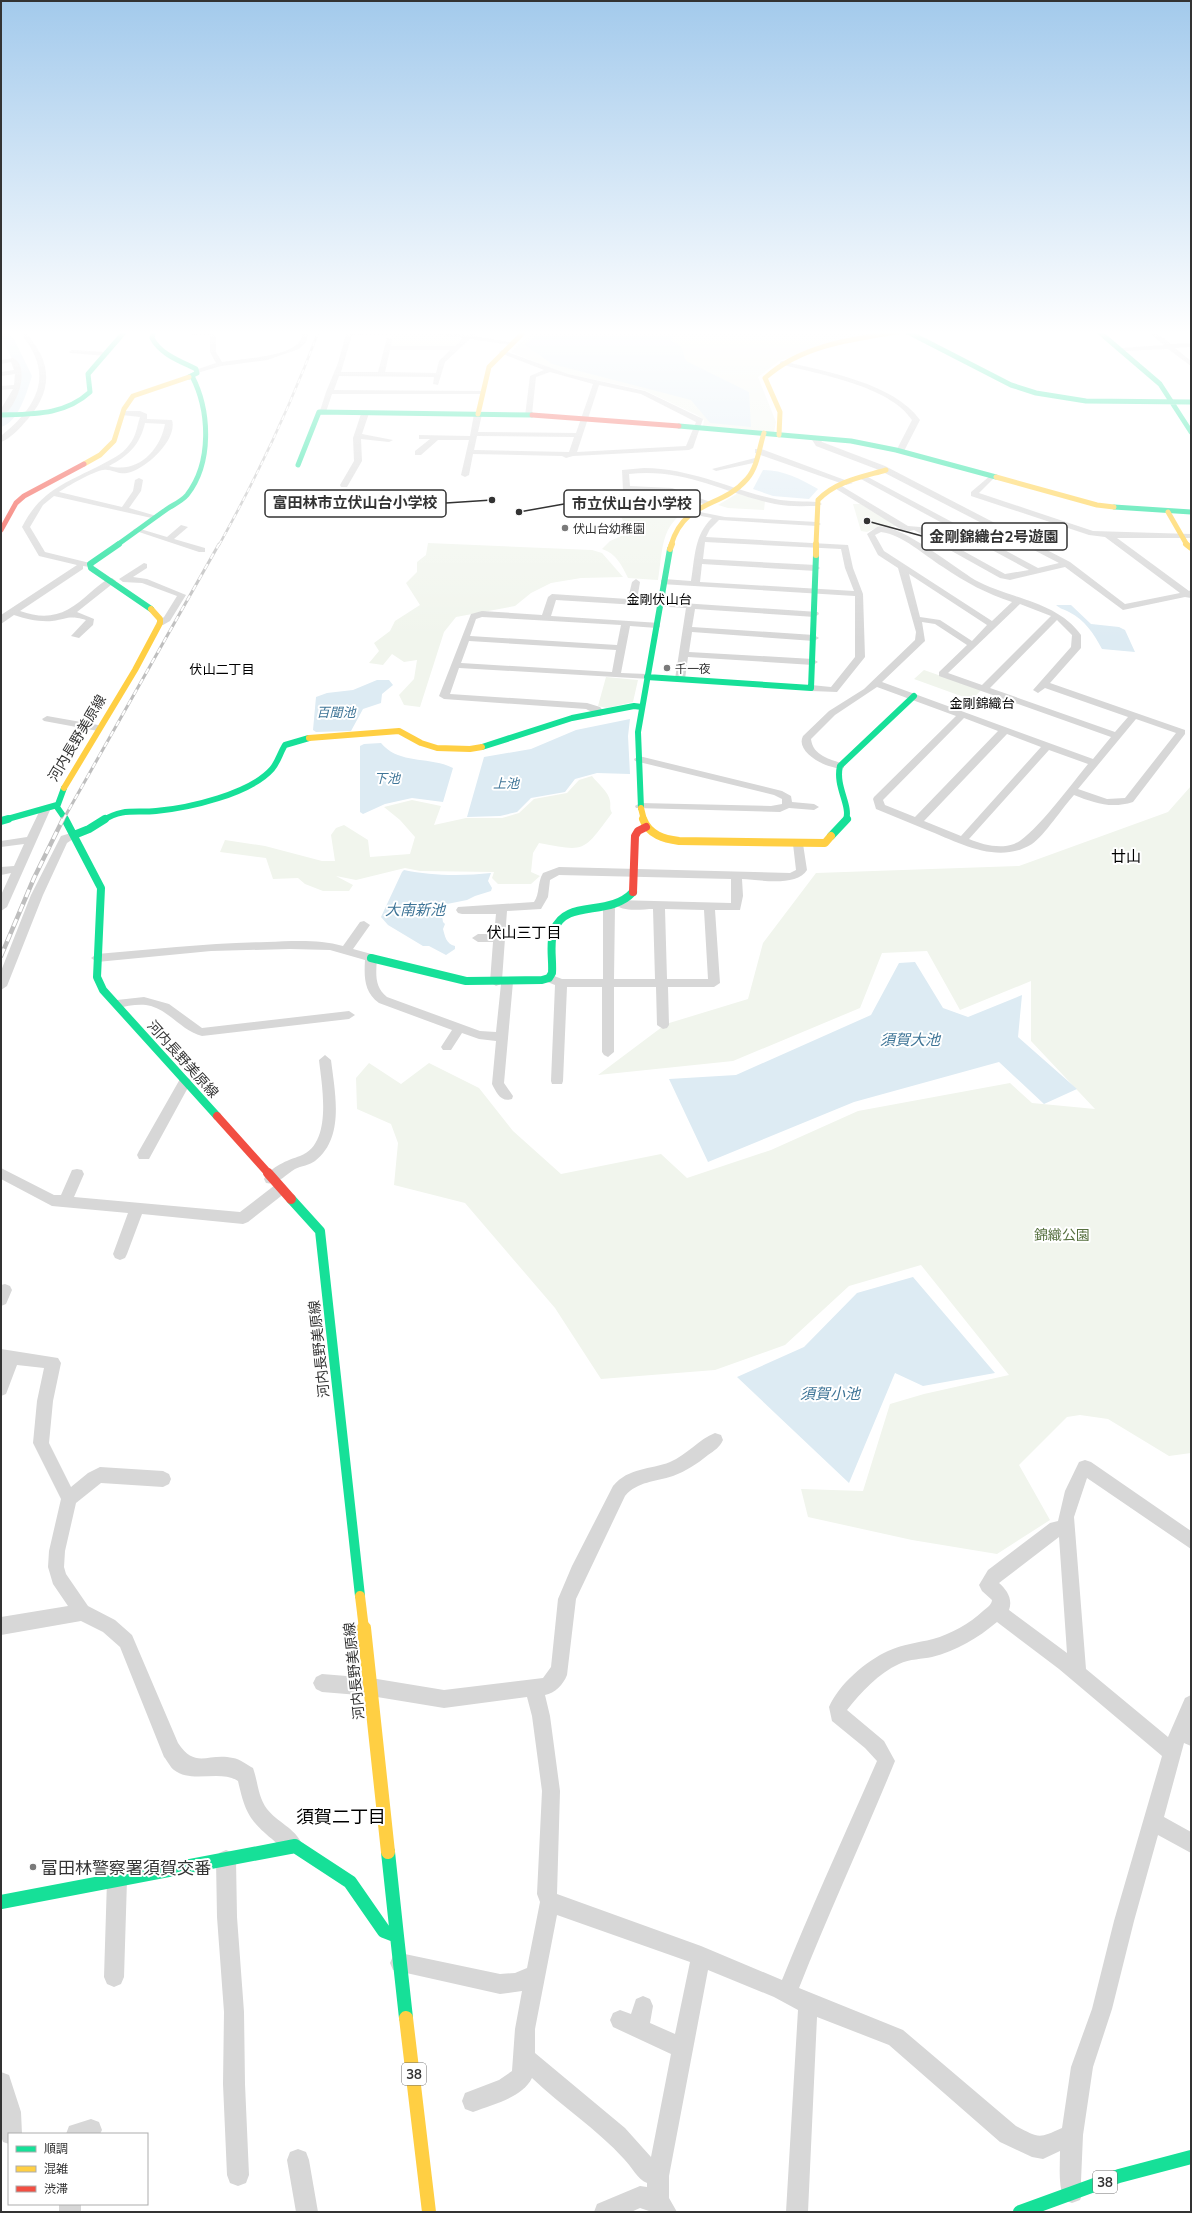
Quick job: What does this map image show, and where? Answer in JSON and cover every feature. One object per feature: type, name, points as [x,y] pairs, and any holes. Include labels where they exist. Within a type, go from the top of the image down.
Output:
[{"type":"street","points":[[1,530],[16,503],[24,496],[100,455],[110,448],[118,433]]},
{"type":"street","points":[[138,433],[135,443],[123,455],[103,467],[51,493],[37,506],[26,530],[42,554],[78,563],[90,564],[189,493],[194,488],[202,463],[203,433]]},
{"type":"street","points":[[130,471],[146,460],[159,448],[166,438],[167,433]]},
{"type":"street","points":[[298,465],[310,433]]},
{"type":"street","points":[[470,452],[572,454],[689,448],[695,433]]},
{"type":"street","points":[[764,433],[751,473],[736,489],[694,512],[682,520],[675,529],[656,625],[638,732],[640,806],[642,821],[646,827],[660,837],[679,841],[798,844],[825,843],[847,819],[847,806],[836,782],[836,774],[840,766],[914,696]]},
{"type":"street","points":[[766,433],[867,444],[900,451],[1096,505],[1168,512],[1191,512]]},
{"type":"street","points":[[900,451],[909,433]]},
{"type":"street","points":[[422,437],[579,435],[572,454]]},
{"type":"street","points":[[344,486],[358,461],[358,436],[389,440]]},
{"type":"street","points":[[465,475],[473,436]]},
{"type":"street","points":[[418,453],[437,437]]},
{"type":"street","points":[[815,438],[819,444],[886,470],[1066,564],[1122,607],[1190,595]]},
{"type":"street","points":[[511,462],[515,458],[559,458],[572,454]]},
{"type":"street","points":[[738,455],[756,456],[850,483]]},
{"type":"street","points":[[716,470],[756,456]]},
{"type":"street","points":[[103,467],[118,471],[143,473],[132,502],[124,509]]},
{"type":"street","points":[[710,503],[672,490],[626,488],[625,472],[646,469],[677,472],[707,478],[770,501],[818,504]]},
{"type":"street","points":[[812,688],[818,504],[822,495],[837,487],[886,470]]},
{"type":"street","points":[[991,477],[974,494],[1075,528],[1108,535],[1191,536]]},
{"type":"street","points":[[863,478],[1037,571]]},
{"type":"street","points":[[837,487],[905,528],[917,529],[1003,576],[1010,577],[1066,564]]},
{"type":"street","points":[[51,493],[156,516]]},
{"type":"street","points":[[917,529],[965,510]]},
{"type":"street","points":[[694,512],[717,518],[817,524]]},
{"type":"street","points":[[1168,512],[1181,536],[1191,548]]},
{"type":"street","points":[[695,584],[702,539],[706,528],[717,518]]},
{"type":"street","points":[[169,540],[184,527]]},
{"type":"street","points":[[993,625],[879,551],[871,535],[872,532],[880,529],[892,530],[986,589],[1056,616],[1074,631],[1078,644],[1072,654],[1041,687],[1135,715],[1182,732],[1129,800],[1110,803],[1071,790]]},
{"type":"street","points":[[137,530],[202,550]]},
{"type":"street","points":[[1108,535],[1190,595]]},
{"type":"street","points":[[455,665],[834,690],[860,657],[859,594],[849,568],[845,547],[702,539]]},
{"type":"street","points":[[698,561],[816,568]]},
{"type":"street","points":[[90,564],[91,568],[155,612],[160,619],[160,623],[167,619],[182,595],[144,581],[124,578]]},
{"type":"street","points":[[13,612],[47,618],[71,613],[103,586],[124,578],[144,566]]},
{"type":"street","points":[[840,766],[811,753],[807,748],[806,738],[832,713],[860,696],[876,683],[920,641],[916,619],[902,566]]},
{"type":"street","points":[[1,621],[80,567]]},
{"type":"street","points":[[906,578],[909,576],[917,576]]},
{"type":"street","points":[[632,602],[636,582]]},
{"type":"street","points":[[664,582],[859,594]]},
{"type":"street","points":[[588,600],[591,587]]},
{"type":"street","points":[[546,618],[552,597],[815,614]]},
{"type":"street","points":[[1018,602],[942,674],[1117,736]]},
{"type":"street","points":[[680,679],[691,606]]},
{"type":"street","points":[[71,613],[90,619],[90,623],[76,636]]},
{"type":"street","points":[[600,713],[597,709],[587,706],[444,696],[474,616],[546,618],[656,625]]},
{"type":"street","points":[[983,689],[1056,616]]},
{"type":"street","points":[[916,619],[937,622],[972,645]]},
{"type":"street","name":"河内長野美原線","points":[[160,623],[135,670],[66,782],[57,805],[58,810],[74,834],[101,888],[97,977],[107,995],[117,1004],[280,1190],[320,1231],[397,1936]]},
{"type":"street","points":[[616,675],[626,624]]},
{"type":"street","points":[[687,629],[814,638]]},
{"type":"street","points":[[465,638],[621,648]]},
{"type":"street","points":[[684,654],[812,662]]},
{"type":"street","points":[[876,683],[1095,763]]},
{"type":"street","points":[[1,986],[37,895],[65,838],[92,828],[112,814],[123,811],[155,811],[188,807],[231,792],[259,780],[270,772],[277,763],[285,745],[301,739],[399,731],[421,743],[437,748],[470,749],[494,744],[572,718],[634,706],[642,706]]},
{"type":"street","points":[[963,714],[878,799],[880,807],[975,846],[993,849],[1009,849],[1024,845],[1135,715]]},
{"type":"street","points":[[47,719],[98,728]]},
{"type":"street","points":[[917,822],[1005,730]]},
{"type":"street","points":[[962,840],[1048,745]]},
{"type":"street","points":[[639,759],[778,793],[787,798],[787,805]]},
{"type":"street","points":[[1,821],[57,805]]},
{"type":"street","points":[[640,806],[771,809],[780,809],[787,805],[814,807]]},
{"type":"street","points":[[3,901],[46,808]]},
{"type":"street","points":[[615,905],[633,893],[636,834],[646,827]]},
{"type":"street","points":[[1,844],[32,840]]},
{"type":"street","points":[[507,1096],[498,1084],[502,1037],[500,938],[502,907],[537,906],[541,902],[546,877],[555,872],[786,878],[796,876],[802,870],[798,844]]},
{"type":"street","points":[[1,871],[19,868]]},
{"type":"street","points":[[549,978],[552,973],[554,930],[558,921],[573,912],[615,905],[736,907],[736,876]]},
{"type":"street","points":[[608,1052],[608,982],[615,905]]},
{"type":"street","points":[[659,906],[663,1025]]},
{"type":"street","points":[[97,958],[232,945],[323,945],[466,981],[502,982],[542,980],[549,978],[561,983],[714,983],[709,906]]},
{"type":"street","points":[[462,910],[502,910]]},
{"type":"street","points":[[345,950],[364,925]]},
{"type":"street","points":[[478,938],[500,938]]},
{"type":"street","points":[[371,958],[370,982],[378,997],[479,1035],[502,1037]]},
{"type":"street","points":[[557,1081],[561,983]]},
{"type":"street","points":[[117,1004],[134,1001],[152,1001],[163,1004],[195,1030],[202,1032],[349,1015]]},
{"type":"street","points":[[447,1047],[459,1028]]},
{"type":"street","points":[[271,1179],[291,1165],[310,1158],[324,1142],[328,1133],[329,1094],[325,1060]]},
{"type":"street","points":[[144,1155],[185,1082]]},
{"type":"street","points":[[1,1173],[52,1200],[243,1218],[280,1190]]},
{"type":"street","points":[[65,1202],[77,1174]]},
{"type":"street","points":[[120,1254],[136,1208]]},
{"type":"street","points":[[1,1388],[6,1357],[53,1362],[45,1401],[41,1443],[69,1499]]},
{"type":"street","points":[[322,1682],[371,1687],[444,1699],[547,1686],[558,1675],[567,1598],[578,1572],[625,1483],[632,1478],[670,1469],[715,1440]]},
{"type":"street","points":[[1077,1673],[1066,1517],[1069,1502],[1078,1476],[1085,1467],[1191,1541]]},
{"type":"street","points":[[163,1479],[100,1476],[94,1478],[69,1499],[57,1551],[56,1567],[59,1578],[82,1612],[109,1626],[126,1641],[171,1750],[180,1763],[197,1768],[233,1767],[246,1775],[253,1804],[261,1817],[295,1846],[350,1882],[384,1931],[397,1936]]},
{"type":"street","points":[[787,1993],[821,1908],[833,1886],[886,1761],[884,1753],[838,1714],[838,1707],[858,1684],[896,1656],[934,1648],[965,1635],[996,1611],[1002,1605],[1000,1595],[988,1585],[994,1576],[1056,1529],[1067,1528]]},
{"type":"street","points":[[996,1611],[1077,1673],[1172,1752]]},
{"type":"street","points":[[1,1626],[82,1612]]},
{"type":"street","points":[[472,2101],[506,2088],[520,2079],[524,2071],[525,2029],[534,1976],[550,1902],[547,1894],[551,1791],[541,1716],[534,1688]]},
{"type":"street","points":[[1070,2200],[1072,2135],[1082,2066],[1102,2009],[1124,1921],[1172,1752],[1186,1734],[1191,1704]]},
{"type":"street","points":[[1153,1821],[1191,1843]]},
{"type":"street","points":[[1,1902],[295,1846]]},
{"type":"street","points":[[226,1860],[227,1917],[234,2012],[234,2084],[238,2175]]},
{"type":"street","points":[[114,1977],[117,1880]]},
{"type":"street","points":[[550,1902],[701,1956],[787,1993],[810,2005],[896,2037],[1008,2134],[1032,2146],[1043,2148],[1072,2135]]},
{"type":"street","name":"38","points":[[397,1936],[429,2212]]},
{"type":"street","points":[[662,2207],[658,2176],[701,1956]]},
{"type":"street","points":[[400,1963],[500,1984],[515,1983],[534,1976]]},
{"type":"street","points":[[797,2212],[807,2015],[810,2005]]},
{"type":"street","points":[[643,2006],[629,2024],[683,2048]]},
{"type":"street","points":[[524,2060],[531,2062],[578,2105],[608,2128],[637,2154],[649,2173],[658,2176]]},
{"type":"street","points":[[1,2083],[10,2112],[11,2133]]},
{"type":"street","name":"38","points":[[1020,2212],[1070,2200],[1119,2176],[1191,2157]]},
{"type":"street","points":[[298,2160],[307,2212]]},
{"type":"street","points":[[606,2212],[640,2197],[662,2207]]},
{"type":"green space","points":[[740,492],[765,501],[764,510],[728,508],[718,505]]},
{"type":"green space","points":[[623,499],[653,499],[689,509],[680,515],[673,523],[664,539],[658,580],[628,578],[615,557],[602,549],[610,541],[626,534],[625,524],[613,502]]},
{"type":"green space","points":[[853,504],[861,504],[897,526],[878,527],[867,532],[861,531]]},
{"type":"green space","points":[[428,543],[592,550],[602,553],[623,577],[581,578],[551,583],[531,593],[515,606],[456,617],[444,632],[420,707],[404,705],[399,695],[414,679],[417,660],[404,662],[392,654],[383,665],[369,663],[379,651],[374,643],[390,631],[395,621],[420,605],[406,583],[417,572],[417,562],[426,555]]},
{"type":"green space","points":[[924,670],[981,690],[972,700],[914,679]]},
{"type":"green space","points":[[606,677],[638,680],[633,702],[607,708],[598,706]]},
{"type":"green space","points":[[592,776],[607,794],[612,813],[589,842],[582,846],[566,848],[539,843],[533,853],[531,872],[540,876],[531,884],[498,884],[492,878],[494,872],[420,871],[405,868],[356,880],[336,876],[353,885],[349,891],[323,891],[305,884],[298,878],[273,879],[266,858],[220,852],[225,840],[265,846],[322,861],[335,861],[331,835],[336,828],[344,825],[368,840],[370,857],[410,854],[415,837],[400,820],[384,807],[412,800],[441,806],[434,825],[466,818],[502,818],[519,813],[534,799],[567,793],[579,780]]},
{"type":"green space","name":"錦織公園","points":[[1191,786],[1191,1453],[1169,1456],[1108,1419],[1080,1415],[1067,1417],[1019,1465],[1050,1520],[997,1554],[912,1540],[808,1517],[801,1489],[863,1491],[890,1404],[924,1394],[1009,1375],[921,1265],[849,1286],[785,1345],[715,1370],[601,1379],[555,1308],[465,1203],[394,1185],[398,1143],[391,1124],[357,1109],[356,1078],[369,1063],[401,1084],[429,1063],[479,1088],[513,1131],[561,1174],[661,1154],[687,1178],[771,1150],[858,1111],[1010,1083],[1032,1103],[1095,1109],[1031,1041],[1031,981],[960,1010],[927,951],[882,953],[860,1008],[733,1061],[598,1075],[666,1024],[748,999],[763,943],[816,873],[1019,866],[1168,812]]},
{"type":"water","points":[[763,470],[785,473],[818,489],[809,499],[773,496],[753,489]]},
{"type":"water","points":[[1056,605],[1071,605],[1091,624],[1119,627],[1125,630],[1135,652],[1102,649],[1092,633],[1080,619]]},
{"type":"water","name":"百聞池","points":[[377,680],[389,680],[393,685],[382,694],[381,703],[363,709],[351,731],[316,732],[313,730],[316,697],[327,693],[353,690]]},
{"type":"water","name":"上池","points":[[630,719],[628,736],[630,774],[597,773],[575,779],[565,792],[531,798],[517,812],[500,816],[467,817],[484,757],[531,749],[576,730]]},
{"type":"water","name":"下池","points":[[381,743],[388,750],[397,754],[444,764],[453,768],[443,802],[412,798],[385,804],[363,814],[360,812],[360,746],[364,744]]},
{"type":"water","name":"大南新池","points":[[404,870],[448,875],[491,873],[488,881],[492,888],[491,891],[467,900],[447,904],[442,916],[445,924],[443,929],[446,939],[455,946],[455,949],[446,955],[429,946],[423,946],[388,925],[381,917]]},
{"type":"water","name":"須賀大池","points":[[915,962],[943,1008],[968,1017],[1022,995],[1018,1037],[1077,1089],[1044,1104],[999,1062],[854,1102],[708,1162],[669,1079],[736,1075],[871,1015],[899,963]]},
{"type":"water","name":"須賀小池","points":[[913,1277],[995,1373],[923,1386],[895,1373],[849,1483],[737,1377],[804,1347],[857,1293]]},
{"type":"railway","points":[[219,545],[276,433]]},
{"type":"railway","points":[[63,820],[219,544]]},
{"type":"railway","points":[[1,956],[34,878],[63,819]]},
{"type":"traffic: fast","points":[[151,609],[91,568],[90,564],[186,496],[199,469],[203,453],[205,433]]},
{"type":"traffic: fast","points":[[298,465],[311,433]]},
{"type":"traffic: fast","points":[[762,433],[851,441],[896,450],[996,477]]},
{"type":"traffic: fast","points":[[1114,507],[1191,512]]},
{"type":"traffic: fast","points":[[641,808],[638,732],[670,549]]},
{"type":"traffic: fast","points":[[647,677],[811,688],[816,555]]},
{"type":"traffic: fast","points":[[831,836],[847,819],[847,812],[838,781],[840,766],[914,696]]},
{"type":"traffic: fast","points":[[482,747],[572,718],[634,706],[642,707]]},
{"type":"traffic: fast","points":[[74,835],[95,826],[118,812],[127,810],[152,811],[200,803],[248,786],[261,779],[270,771],[275,765],[285,745],[309,738]]},
{"type":"traffic: fast","points":[[64,788],[57,807],[70,827],[101,888],[97,977],[103,990],[217,1116]]},
{"type":"traffic: fast","points":[[1,821],[57,805]]},
{"type":"traffic: fast","points":[[371,958],[466,981],[542,980],[549,978],[552,973],[553,935],[560,919],[568,913],[579,910],[615,905],[625,900],[633,892]]},
{"type":"traffic: fast","points":[[291,1199],[320,1231],[360,1596]]},
{"type":"traffic: fast","points":[[1,1902],[295,1846],[350,1882],[384,1931],[397,1936],[406,2018]]},
{"type":"traffic: fast","points":[[388,1852],[397,1936]]},
{"type":"traffic: fast","points":[[1020,2212],[1119,2176],[1191,2157]]},
{"type":"traffic: slow","points":[[84,464],[100,455],[114,441],[116,433]]},
{"type":"traffic: slow","points":[[670,549],[675,533],[682,521],[702,507],[736,489],[747,479],[753,469],[764,433]]},
{"type":"traffic: slow","points":[[816,555],[818,500],[832,488],[849,480],[886,470]]},
{"type":"traffic: slow","points":[[996,477],[1097,505],[1114,507]]},
{"type":"traffic: slow","points":[[1168,512],[1184,542],[1191,548]]},
{"type":"traffic: slow","points":[[64,788],[135,670],[160,623],[160,619],[151,609]]},
{"type":"traffic: slow","points":[[309,738],[399,731],[421,743],[437,748],[470,749],[482,747]]},
{"type":"traffic: slow","points":[[641,808],[642,816],[648,828],[658,836],[671,840],[825,843],[831,836]]},
{"type":"traffic: slow","points":[[360,1596],[388,1852]]},
{"type":"traffic: slow","points":[[406,2018],[429,2212]]},
{"type":"traffic: jam","points":[[1,530],[16,503],[24,496],[84,464]]},
{"type":"traffic: jam","points":[[633,892],[635,875],[635,836],[638,831],[646,827]]},
{"type":"traffic: jam","points":[[217,1116],[291,1199]]},
{"type":"place","name":"富田林市立伏山台小学校","points":[[492,500]]},
{"type":"place","name":"市立伏山台小学校","points":[[519,512]]},
{"type":"place","name":"金剛錦織台2号遊園","points":[[867,521]]},
{"type":"place","name":"伏山台幼稚園","points":[[565,528]]},
{"type":"place","name":"千一夜","points":[[667,668]]},
{"type":"place","name":"富田林警察署須賀交番","points":[[33,1867]]},
{"type":"district","name":"金剛伏山台","points":[[659,599]]},
{"type":"district","name":"伏山二丁目","points":[[222,669]]},
{"type":"district","name":"金剛錦織台","points":[[982,703]]},
{"type":"district","name":"廿山","points":[[1126,856]]},
{"type":"district","name":"伏山三丁目","points":[[524,932]]},
{"type":"district","name":"須賀二丁目","points":[[341,1816]]}]
